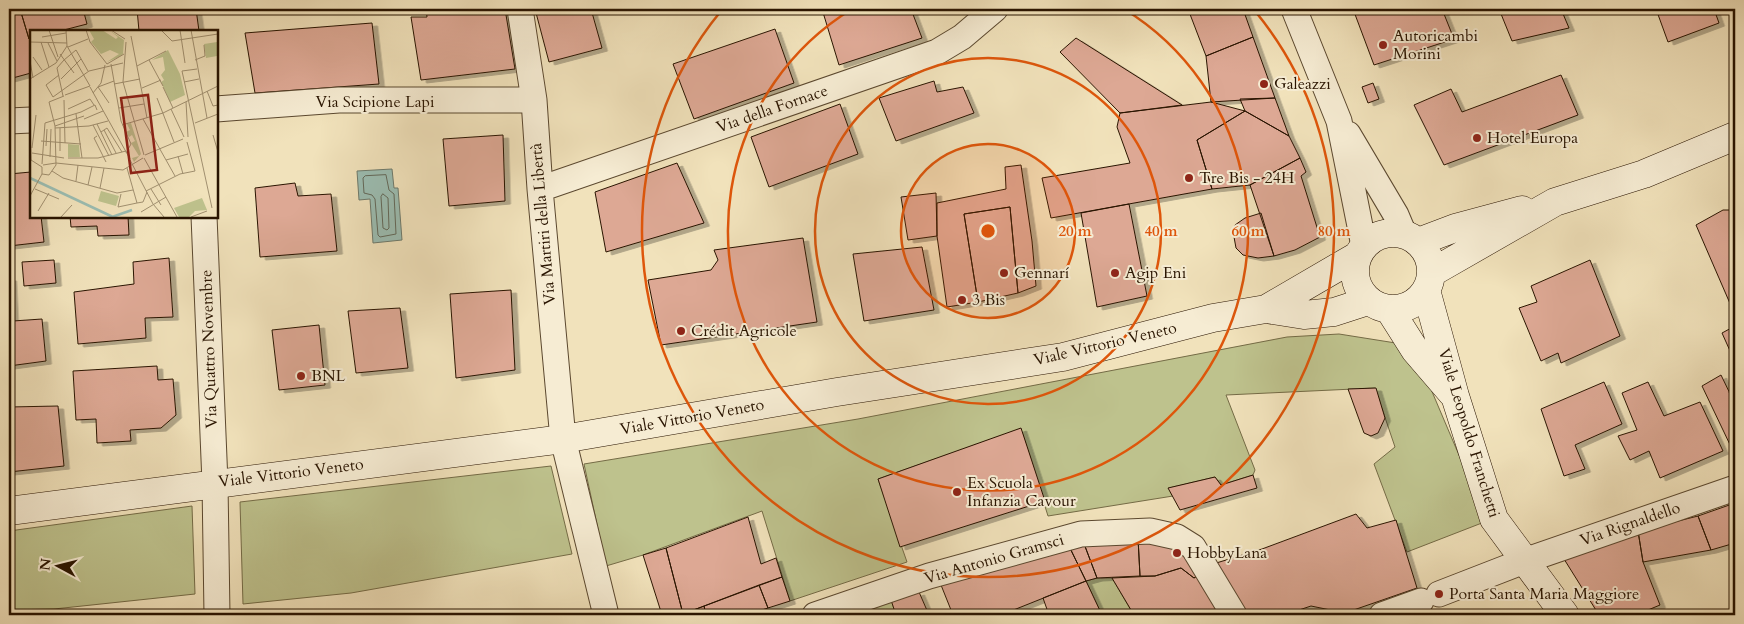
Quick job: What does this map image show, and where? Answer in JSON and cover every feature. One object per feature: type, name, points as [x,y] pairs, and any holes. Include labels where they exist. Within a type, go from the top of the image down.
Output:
[{"type":"main road","points":[[1454,396],[1355,280],[1361,251],[1382,234],[1411,238],[1555,202],[1644,174],[1735,136]]},
{"type":"main road","points":[[1266,309],[1304,314],[1334,312],[1378,305],[1410,305],[1428,282],[1555,202]]},
{"type":"main road","points":[[1411,238],[1430,262],[1428,282]]},
{"type":"main road","name":"Viale Vittorio Veneto","points":[[9,511],[563,439],[837,392],[1063,357],[1213,318],[1266,309],[1361,251]]},
{"type":"main road","name":"Viale Leopoldo Franchetti","points":[[1428,282],[1454,396],[1494,519],[1565,615]]},
{"type":"street","name":"Via Martiri della Libertà","points":[[520,9],[534,100],[540,189],[563,439],[606,615]]},
{"type":"street","name":"Via della Fornace","points":[[540,189],[937,52],[962,37],[994,9]]},
{"type":"street","points":[[1294,9],[1340,121],[1411,238]]},
{"type":"street","name":"Via Scipione Lapi","points":[[218,109],[339,100],[534,100]]},
{"type":"street","points":[[9,121],[30,120]]},
{"type":"street","points":[[1340,121],[1361,251]]},
{"type":"street","name":"Via Quattro Novembre","points":[[204,218],[215,483],[217,615]]},
{"type":"street","name":"Via Rignaldello","points":[[1382,615],[1524,560],[1735,488]]},
{"type":"street","name":"Via Antonio Gramsci","points":[[814,615],[929,576],[1081,534],[1150,531],[1178,537],[1193,547],[1234,615]]},
{"type":"green space","points":[[1339,334],[1402,344],[1416,354],[1487,521],[1407,552],[1374,464],[1395,447],[1375,388],[1226,395],[1255,470],[1253,475],[1221,485],[1215,477],[1169,488],[1173,496],[1048,516],[1021,429],[878,479],[907,562],[790,601],[762,511],[643,555],[606,566],[584,464],[858,419],[1287,337]]},
{"type":"green space","points":[[551,466],[572,554],[351,593],[243,604],[240,502]]},
{"type":"green space","points":[[192,506],[195,594],[54,609],[9,610],[9,531]]},
{"type":"green space","points":[[1097,578],[1112,578],[1132,612],[1121,615],[1102,615],[1086,581]]},
{"type":"green space","points":[[891,600],[896,615],[846,615]]},
{"type":"water","points":[[392,169],[394,188],[398,188],[402,240],[373,243],[370,199],[359,200],[357,171]]},
{"type":"building","points":[[9,9],[20,9],[30,38],[30,73],[9,79]]},
{"type":"building","points":[[20,9],[83,9],[87,24],[64,30],[30,30],[29,39]]},
{"type":"building","points":[[137,9],[196,9],[199,30],[139,30]]},
{"type":"building","points":[[426,9],[505,9],[515,69],[421,80],[411,17],[427,17]]},
{"type":"building","points":[[535,9],[591,9],[602,48],[549,62]]},
{"type":"building","points":[[822,9],[911,9],[922,38],[839,65]]},
{"type":"building","points":[[1188,9],[1243,9],[1253,37],[1206,56]]},
{"type":"building","points":[[1353,9],[1442,9],[1454,39],[1374,65]]},
{"type":"building","points":[[1499,9],[1561,9],[1569,28],[1512,41]]},
{"type":"building","points":[[1656,9],[1714,9],[1719,23],[1668,42]]},
{"type":"building","points":[[372,23],[379,84],[255,93],[245,33]]},
{"type":"building","points":[[775,29],[794,83],[694,119],[673,64]]},
{"type":"building","points":[[1253,37],[1275,98],[1211,102],[1206,56]]},
{"type":"building","points":[[1076,38],[1182,105],[1120,113],[1060,52]]},
{"type":"building","points":[[1561,75],[1578,115],[1444,165],[1414,105],[1451,89],[1462,112]]},
{"type":"building","points":[[934,81],[937,92],[963,87],[974,113],[896,141],[879,98]]},
{"type":"building","points":[[1373,83],[1379,99],[1368,103],[1362,87]]},
{"type":"building","points":[[1275,98],[1289,136],[1245,111],[1240,99]]},
{"type":"building","points":[[1211,102],[1245,111],[1197,140],[1212,189],[1051,218],[1042,178],[1130,163],[1117,127],[1120,113]]},
{"type":"building","points":[[840,104],[858,154],[769,187],[751,137]]},
{"type":"building","points":[[1245,111],[1289,136],[1300,158],[1250,185],[1212,189],[1197,140]]},
{"type":"building","points":[[503,135],[505,201],[449,206],[443,139]]},
{"type":"building","points":[[1300,158],[1306,172],[1301,176],[1320,237],[1295,250],[1274,256],[1250,185]]},
{"type":"building","points":[[677,163],[704,223],[606,252],[595,192]]},
{"type":"building","points":[[1021,165],[1032,241],[1036,286],[1018,293],[1010,207],[964,214],[978,302],[947,307],[937,236],[937,203],[1006,189],[1005,167]]},
{"type":"building","points":[[30,172],[30,218],[41,218],[44,242],[9,246],[9,174]]},
{"type":"building","points":[[295,183],[298,196],[331,194],[337,251],[260,257],[255,188]]},
{"type":"building","points":[[936,193],[937,236],[908,240],[901,197]]},
{"type":"building","points":[[1129,204],[1147,296],[1097,307],[1081,213]]},
{"type":"building","points":[[1010,207],[1018,293],[978,302],[964,214]]},
{"type":"building","points":[[1723,210],[1735,210],[1735,315],[1696,225]]},
{"type":"building","points":[[1261,213],[1274,256],[1258,258],[1243,255],[1236,248],[1234,237],[1235,225],[1245,218]]},
{"type":"building","points":[[70,218],[128,218],[129,235],[98,236],[97,226],[71,227]]},
{"type":"building","points":[[803,238],[817,322],[661,345],[648,280],[711,270],[718,260],[714,250]]},
{"type":"building","points":[[922,247],[934,310],[864,321],[853,254]]},
{"type":"building","points":[[169,258],[173,317],[145,318],[146,338],[78,344],[74,292],[134,284],[133,262]]},
{"type":"building","points":[[54,260],[56,283],[24,286],[22,262]]},
{"type":"building","points":[[1590,260],[1620,336],[1561,363],[1558,353],[1541,361],[1519,308],[1537,302],[1531,286]]},
{"type":"building","points":[[9,278],[11,278],[13,321],[42,319],[46,361],[9,366]]},
{"type":"building","points":[[511,290],[515,370],[456,378],[450,294]]},
{"type":"building","points":[[400,308],[408,368],[356,373],[348,311]]},
{"type":"building","points":[[319,325],[325,385],[279,390],[272,330]]},
{"type":"building","points":[[1735,326],[1735,362],[1722,333]]},
{"type":"building","points":[[157,366],[158,380],[173,379],[176,415],[161,428],[130,430],[131,441],[97,443],[96,419],[76,420],[73,371]]},
{"type":"building","points":[[1721,375],[1735,404],[1735,450],[1733,451],[1702,386]]},
{"type":"building","points":[[1604,382],[1622,424],[1575,445],[1585,469],[1564,476],[1541,409]]},
{"type":"building","points":[[1648,382],[1664,416],[1700,402],[1723,451],[1660,478],[1649,451],[1630,460],[1618,436],[1637,430],[1622,393]]},
{"type":"building","points":[[1376,388],[1385,418],[1378,433],[1371,436],[1364,433],[1348,389]]},
{"type":"building","points":[[1735,389],[1735,404],[1729,392]]},
{"type":"building","points":[[58,406],[64,466],[9,472],[9,407]]},
{"type":"building","points":[[1021,428],[1045,501],[900,547],[878,479]]},
{"type":"building","points":[[1253,475],[1257,488],[1180,510],[1168,488],[1215,477],[1221,485]]},
{"type":"building","points":[[1735,503],[1735,543],[1711,550],[1698,516]]},
{"type":"building","points":[[1356,514],[1367,528],[1396,520],[1417,588],[1345,613],[1311,606],[1284,615],[1246,615],[1213,564],[1262,549]]},
{"type":"building","points":[[1698,516],[1711,550],[1643,562],[1638,531]]},
{"type":"building","points":[[748,517],[761,564],[776,558],[782,577],[683,614],[666,548]]},
{"type":"building","points":[[1638,531],[1643,562],[1660,605],[1636,615],[1599,615],[1564,559]]},
{"type":"building","points":[[1138,538],[1140,576],[1097,578],[1083,541]]},
{"type":"building","points":[[1138,538],[1174,542],[1200,574],[1194,578],[1181,568],[1155,576],[1140,576]]},
{"type":"building","points":[[1083,541],[1097,578],[1086,581],[1068,544]]},
{"type":"building","points":[[1068,544],[1086,581],[1011,611],[1013,615],[953,615],[941,585]]},
{"type":"building","points":[[666,548],[683,614],[680,615],[662,615],[643,555]]},
{"type":"building","points":[[1181,568],[1194,578],[1200,574],[1227,615],[1134,615],[1112,578],[1155,576]]},
{"type":"building","points":[[782,577],[790,601],[768,608],[759,585]]},
{"type":"building","points":[[1086,581],[1102,615],[1049,615],[1043,598]]},
{"type":"building","points":[[759,585],[768,608],[746,615],[706,615],[704,606]]},
{"type":"building","points":[[919,592],[929,615],[896,615],[891,600]]},
{"type":"building","points":[[704,606],[706,615],[680,615],[683,614]]},
{"type":"building","points":[[574,610],[575,615],[551,615]]},
{"type":"place","name":"Autoricambi Morini","points":[[1383,45]]},
{"type":"place","name":"Galeazzi","points":[[1264,84]]},
{"type":"place","name":"Hotel Europa","points":[[1477,138]]},
{"type":"place","name":"Tre Bis - 24H","points":[[1189,178]]},
{"type":"place","name":"Gennarí","points":[[1004,273]]},
{"type":"place","name":"Agip Eni","points":[[1115,273]]},
{"type":"place","name":"3 Bis","points":[[962,300]]},
{"type":"place","name":"Crédit Agricole","points":[[681,331]]},
{"type":"place","name":"BNL","points":[[301,376]]},
{"type":"place","name":"Ex Scuola Infanzia Cavour","points":[[957,492]]},
{"type":"place","name":"HobbyLana","points":[[1177,553]]},
{"type":"place","name":"Porta Santa Maria Maggiore","points":[[1439,594]]}]
